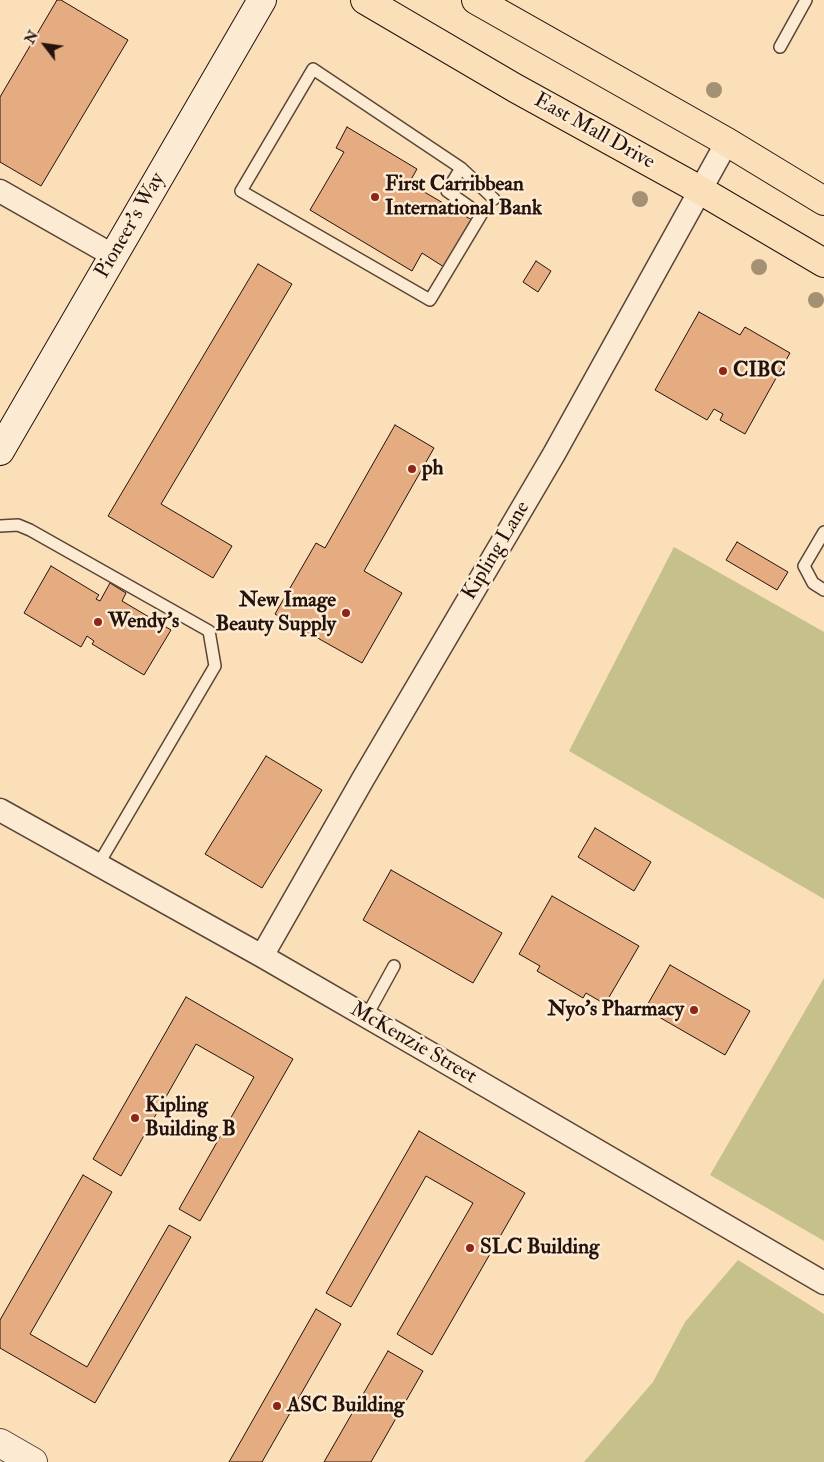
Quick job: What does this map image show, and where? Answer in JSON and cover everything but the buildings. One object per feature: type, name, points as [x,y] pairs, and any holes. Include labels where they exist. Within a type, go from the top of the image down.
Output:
[{"type":"main road","name":"Pioneer's Way","points":[[0,451],[262,0]]},
{"type":"main road","name":"East Mall Drive","points":[[365,0],[515,88],[700,190],[824,263]]},
{"type":"main road","points":[[476,0],[727,142],[824,201]]},
{"type":"main road","points":[[0,1443],[33,1462]]},
{"type":"street","name":"Kipling Lane","points":[[262,956],[363,779],[554,454],[727,142]]},
{"type":"street","points":[[0,191],[114,256]]},
{"type":"street","name":"McKenzie Street","points":[[0,810],[262,956],[824,1283]]},
{"type":"lane","points":[[780,47],[806,0]]},
{"type":"lane","points":[[461,168],[447,191],[481,215],[430,300],[242,191],[313,69],[461,168],[494,198]]},
{"type":"lane","points":[[0,526],[18,525],[30,530],[209,631],[216,666],[98,865]]},
{"type":"lane","points":[[824,532],[804,566],[813,583],[824,590]]},
{"type":"lane","points":[[366,1017],[394,966]]},
{"type":"shaded area","points":[[674,547],[824,632],[824,899],[569,751]]},
{"type":"shaded area","points":[[824,978],[824,1241],[710,1175]]},
{"type":"shaded area","points":[[738,1260],[824,1314],[824,1462],[584,1462],[653,1382],[685,1322]]},
{"type":"place","name":"First Carribbean International Bank","points":[[375,197]]},
{"type":"place","name":"CIBC","points":[[723,371]]},
{"type":"place","name":"ph","points":[[412,469]]},
{"type":"place","name":"New Image Beauty Supply","points":[[346,613]]},
{"type":"place","name":"Wendy's","points":[[98,622]]},
{"type":"place","name":"Nyo's Pharmacy","points":[[694,1010]]},
{"type":"place","name":"Kipling Building B","points":[[135,1118]]},
{"type":"place","name":"SLC Building","points":[[470,1248]]},
{"type":"place","name":"ASC Building","points":[[277,1406]]}]
